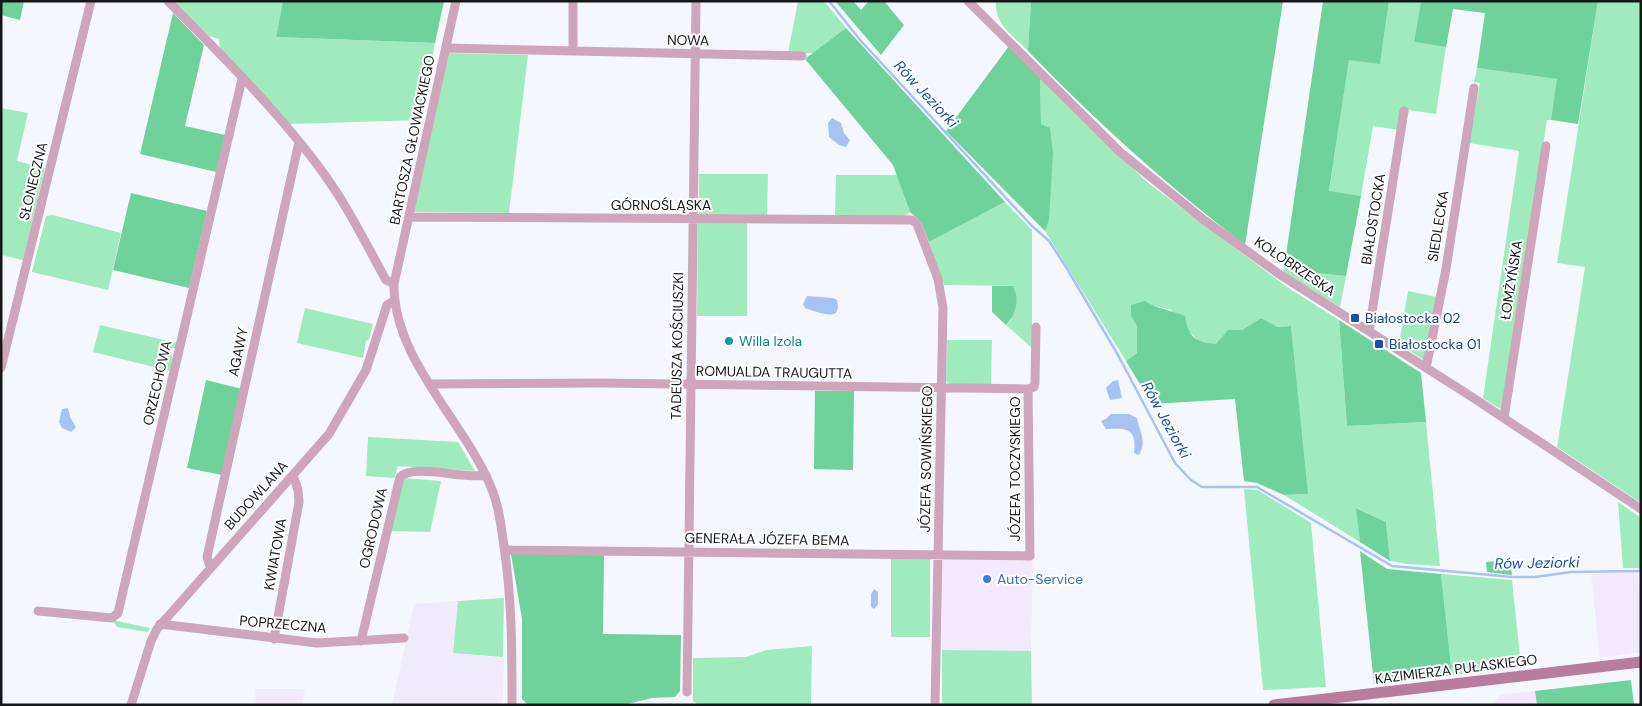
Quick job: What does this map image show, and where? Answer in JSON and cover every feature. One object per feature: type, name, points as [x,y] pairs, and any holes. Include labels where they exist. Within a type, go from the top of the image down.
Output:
[{"type":"main road","name":"KAZIMIERZA PUŁASKIEGO","points":[[1274,705],[1641,662]]},
{"type":"street","name":"SŁONECZNA","points":[[1,368],[92,1]]},
{"type":"street","points":[[168,1],[299,142],[325,175],[346,208],[386,280],[394,284]]},
{"type":"street","name":"BARTOSZA GŁOWACKIEGO","points":[[456,1],[394,284],[395,300],[408,346],[486,475],[499,510],[511,591],[512,705]]},
{"type":"street","points":[[573,1],[573,51]]},
{"type":"street","name":"TADEUSZA KOŚCIUSZKI","points":[[687,692],[696,1]]},
{"type":"street","name":"KOŁOBRZESKA","points":[[968,1],[1120,152],[1163,188],[1279,274],[1504,418],[1641,509]]},
{"type":"street","name":"NOWA","points":[[446,48],[802,56]]},
{"type":"street","name":"ORZECHOWA","points":[[38,611],[112,618],[118,613],[242,79]]},
{"type":"street","name":"SIEDLECKA","points":[[1426,368],[1446,269],[1474,88]]},
{"type":"street","name":"BIAŁOSTOCKA","points":[[1369,331],[1404,110]]},
{"type":"street","name":"AGAWY","points":[[210,567],[207,557],[299,142]]},
{"type":"street","name":"ŁOMŻYŃSKA","points":[[1504,418],[1546,146]]},
{"type":"street","name":"GÓRNOŚLĄSKA","points":[[409,217],[912,220]]},
{"type":"street","name":"JÓZEFA SOWIŃSKIEGO","points":[[912,220],[920,229],[942,292],[935,705]]},
{"type":"street","name":"BUDOWLANA","points":[[131,705],[150,641],[160,624],[329,434],[343,413],[366,370],[387,305],[395,300]]},
{"type":"street","name":"JÓZEFA TOCZYSKIEGO","points":[[1030,556],[1028,389],[1034,387],[1035,383],[1036,327]]},
{"type":"street","name":"ROMUALDA TRAUGUTTA","points":[[430,384],[690,384],[1028,389]]},
{"type":"street","name":"OGRODOWA","points":[[361,641],[400,477],[406,472],[486,475]]},
{"type":"street","name":"KWIATOWA","points":[[274,639],[299,502],[298,490],[293,475]]},
{"type":"street","name":"GENERAŁA JÓZEFA BEMA","points":[[505,550],[1030,556]]},
{"type":"street","name":"POPRZECZNA","points":[[160,624],[317,643],[404,638]]},
{"type":"shaded area","points":[[943,559],[1033,561],[1031,651],[942,650]]},
{"type":"shaded area","points":[[1637,572],[1641,605],[1641,652],[1600,658],[1591,574]]},
{"type":"shaded area","points":[[458,601],[453,653],[504,658],[503,698],[500,705],[392,705],[414,604]]},
{"type":"shaded area","points":[[255,689],[305,689],[302,705],[256,705]]},
{"type":"shaded area","points":[[1535,691],[1537,705],[1493,705],[1500,695]]},
{"type":"green space","points":[[1,1],[24,1],[20,20],[1,15]]},
{"type":"green space","points":[[174,1],[283,1],[276,37],[435,43],[420,120],[290,124],[220,49],[219,39],[209,36]]},
{"type":"green space","points":[[283,1],[444,1],[435,43],[276,37]]},
{"type":"green space","points":[[798,1],[824,1],[846,28],[814,53],[788,53]]},
{"type":"green space","points":[[835,1],[853,1],[861,10],[869,1],[884,1],[904,25],[881,55]]},
{"type":"green space","points":[[996,1],[1031,1],[1028,51],[1001,23],[996,9]]},
{"type":"green space","points":[[1031,1],[1283,1],[1245,245],[1188,200],[1133,152],[1079,103],[1028,51]]},
{"type":"green space","points":[[1323,1],[1389,1],[1380,64],[1349,60],[1329,191],[1361,196],[1346,276],[1306,272],[1295,267],[1286,255]]},
{"type":"green space","points":[[1389,1],[1421,1],[1414,42],[1446,47],[1436,114],[1401,109],[1399,130],[1373,126],[1361,196],[1329,192],[1349,59],[1380,63]]},
{"type":"green space","points":[[1421,1],[1598,1],[1578,124],[1551,120],[1557,79],[1477,68],[1485,13],[1453,9],[1446,47],[1414,42]]},
{"type":"green space","points":[[1598,1],[1641,1],[1641,503],[1557,447],[1585,267],[1557,263]]},
{"type":"green space","points":[[173,13],[204,45],[185,126],[225,135],[216,172],[140,154]]},
{"type":"green space","points":[[846,28],[1005,202],[929,242],[921,222],[910,212],[893,165],[805,59]]},
{"type":"green space","points":[[1009,46],[1040,76],[1041,124],[1050,128],[1053,153],[1049,220],[1045,231],[946,131]]},
{"type":"green space","points":[[449,53],[528,55],[509,213],[414,212]]},
{"type":"green space","points":[[1477,68],[1558,79],[1551,120],[1547,120],[1502,410],[1483,398],[1519,151],[1469,143],[1480,83],[1474,82]]},
{"type":"green space","points":[[1040,76],[1147,182],[1287,287],[1339,320],[1347,426],[1426,422],[1440,566],[1390,561],[1386,522],[1357,508],[1360,542],[1284,495],[1307,494],[1291,326],[1278,327],[1261,318],[1242,330],[1228,331],[1216,344],[1201,343],[1187,330],[1171,310],[1154,306],[1131,316],[1137,326],[1137,353],[1126,361],[1045,231],[1049,220],[1041,124]]},
{"type":"green space","points":[[1,108],[28,113],[17,161],[45,168],[23,260],[1,255]]},
{"type":"green space","points":[[699,174],[768,174],[767,216],[699,215]]},
{"type":"green space","points":[[836,175],[897,175],[910,212],[903,218],[835,216]]},
{"type":"green space","points":[[131,193],[207,211],[189,288],[113,270]]},
{"type":"green space","points":[[1005,202],[1032,230],[1032,348],[1006,325],[1011,320],[1013,286],[944,285],[929,242]]},
{"type":"green space","points":[[53,215],[121,233],[108,290],[32,272],[46,216]]},
{"type":"green space","points":[[698,223],[747,223],[747,316],[697,316]]},
{"type":"green space","points":[[1286,255],[1295,267],[1306,272],[1346,276],[1340,307],[1283,273]]},
{"type":"green space","points":[[992,286],[1013,286],[1015,291],[1016,307],[1006,325],[992,312]]},
{"type":"green space","points":[[1408,291],[1437,297],[1424,360],[1399,344]]},
{"type":"green space","points":[[1145,301],[1154,306],[1185,316],[1191,334],[1203,342],[1216,344],[1228,330],[1242,330],[1261,318],[1278,327],[1291,326],[1308,494],[1284,495],[1257,483],[1244,481],[1235,399],[1152,404],[1126,361],[1137,353],[1137,326],[1131,316],[1131,305]]},
{"type":"green space","points":[[305,308],[373,324],[369,339],[366,341],[363,358],[297,343]]},
{"type":"green space","points":[[1339,320],[1421,373],[1426,422],[1347,426]]},
{"type":"green space","points":[[100,325],[177,343],[176,348],[172,348],[171,355],[173,358],[170,371],[93,352]]},
{"type":"green space","points":[[947,340],[992,340],[991,384],[949,384],[946,381]]},
{"type":"green space","points":[[206,380],[242,389],[222,475],[187,468]]},
{"type":"green space","points":[[815,391],[854,391],[853,470],[814,469]]},
{"type":"green space","points":[[368,437],[458,442],[475,471],[398,466],[394,478],[366,476]]},
{"type":"green space","points":[[403,478],[441,481],[430,532],[391,531]]},
{"type":"green space","points":[[1244,489],[1258,490],[1311,523],[1326,687],[1263,690]]},
{"type":"green space","points":[[1618,502],[1641,518],[1641,568],[1623,568]]},
{"type":"green space","points":[[1356,508],[1386,522],[1390,561],[1360,542]]},
{"type":"green space","points":[[1360,551],[1387,569],[1441,574],[1452,675],[1374,684]]},
{"type":"green space","points":[[511,554],[604,554],[603,634],[681,635],[680,691],[675,697],[652,698],[623,705],[528,705],[522,699],[522,619]]},
{"type":"green space","points":[[891,558],[930,559],[930,637],[891,637]]},
{"type":"green space","points":[[1510,560],[1512,575],[1487,572],[1486,562]]},
{"type":"green space","points":[[1441,574],[1512,580],[1521,666],[1452,675]]},
{"type":"green space","points":[[504,598],[503,657],[453,653],[458,601]]},
{"type":"green space","points":[[112,620],[150,628],[148,632],[117,627]]},
{"type":"green space","points":[[812,646],[811,705],[699,705],[693,701],[693,658],[746,657],[766,650]]},
{"type":"green space","points":[[942,650],[1031,651],[1032,705],[942,705]]},
{"type":"green space","points":[[1631,680],[1634,705],[1537,705],[1535,691]]},
{"type":"water","points":[[832,118],[841,123],[844,133],[850,140],[846,147],[839,145],[829,137],[828,123]]},
{"type":"water","points":[[807,296],[837,300],[838,307],[836,312],[833,314],[822,314],[805,308],[803,304]]},
{"type":"water","points":[[1118,380],[1122,398],[1110,400],[1106,388],[1113,381]]},
{"type":"water","points":[[68,408],[70,417],[76,427],[71,432],[62,428],[59,422],[62,409]]},
{"type":"water","points":[[1111,414],[1129,414],[1137,418],[1143,441],[1139,455],[1134,453],[1134,439],[1129,431],[1106,429],[1101,421]]},
{"type":"water","points":[[874,589],[878,592],[878,604],[874,609],[871,607],[871,594]]},
{"type":"waterway","name":"Rów Jeziorki","points":[[829,1],[861,41],[1031,225],[1049,241],[1118,355],[1175,463],[1191,480],[1202,487],[1257,487],[1392,566],[1513,577],[1535,577],[1571,572],[1641,571]]},
{"type":"place","name":"Białostocka 02","points":[[1355,318]]},
{"type":"place","name":"Willa Izola","points":[[729,341]]},
{"type":"place","name":"Białostocka 01","points":[[1379,344]]},
{"type":"place","name":"Auto-Service","points":[[987,579]]}]
